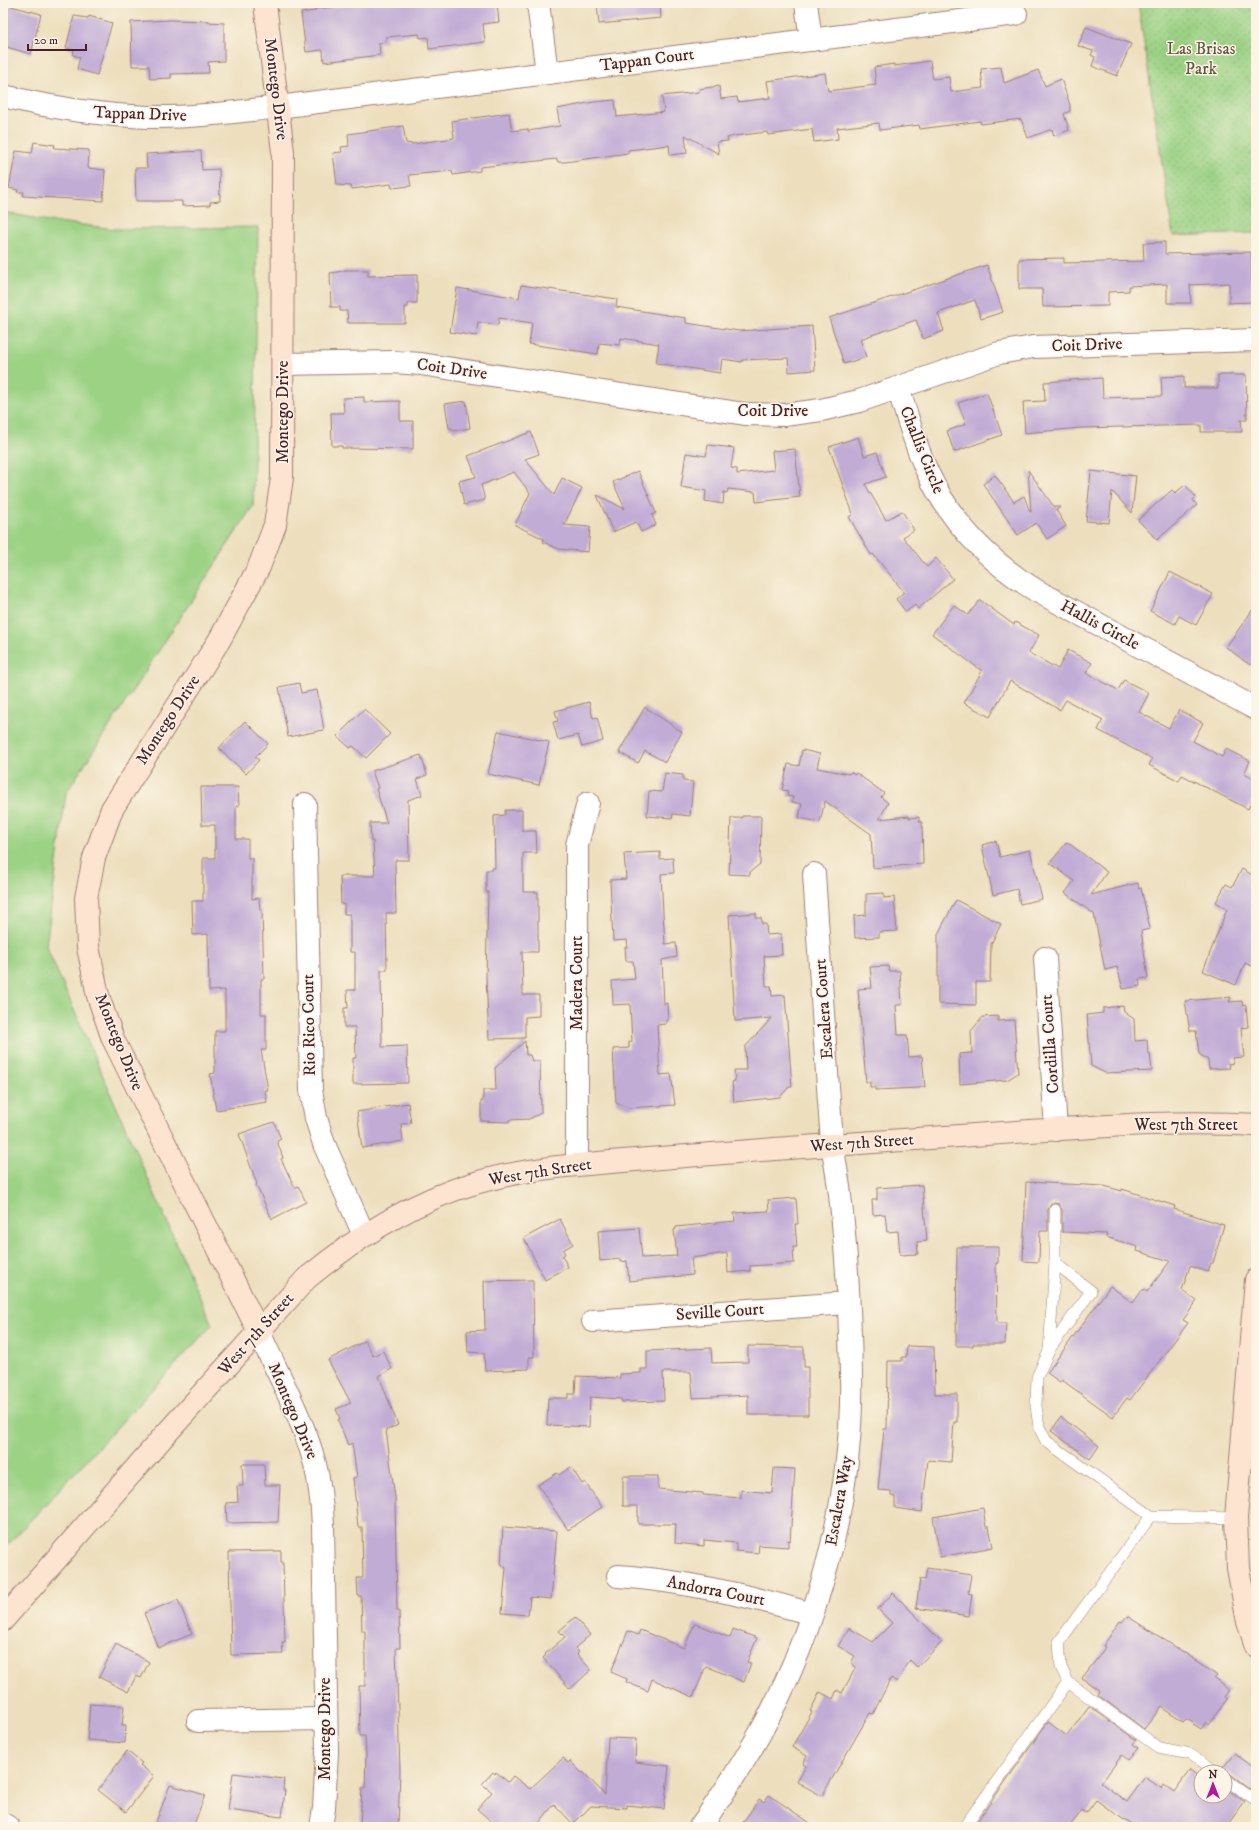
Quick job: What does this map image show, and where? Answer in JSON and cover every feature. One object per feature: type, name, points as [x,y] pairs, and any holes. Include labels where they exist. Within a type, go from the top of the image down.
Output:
[{"type":"street","name":"Montego Drive","points":[[265,3],[284,152],[282,478],[274,525],[259,566],[220,639],[112,809],[94,858],[86,898],[88,947],[98,996],[113,1038],[259,1332],[308,1439],[316,1465],[321,1497],[323,1525],[326,1719],[324,1808],[321,1827]]},
{"type":"street","points":[[538,3],[547,73]]},
{"type":"street","points":[[806,3],[811,40]]},
{"type":"street","name":"Tappan Court","points":[[278,107],[1016,14]]},
{"type":"street","name":"Tappan Drive","points":[[3,96],[37,104],[93,113],[148,117],[198,116],[278,107]]},
{"type":"street","name":"Coit Drive","points":[[283,364],[393,362],[421,364],[745,414],[784,415],[821,410],[859,401],[999,353],[1033,347],[1256,340]]},
{"type":"street","name":"Challis Circle","points":[[898,388],[927,471],[943,502],[974,542],[989,557],[1017,579]]},
{"type":"street","name":"Hallis Circle","points":[[1017,579],[1256,709]]},
{"type":"street","name":"Madera Court","points":[[577,1165],[577,845],[588,803]]},
{"type":"street","name":"Rio Rico Court","points":[[305,804],[311,1090],[316,1118],[324,1144],[364,1235]]},
{"type":"street","name":"Escalera Court","points":[[814,874],[833,1145]]},
{"type":"street","name":"Cordilla Court","points":[[1045,958],[1056,1130]]},
{"type":"street","name":"West 7th Street","points":[[3,1620],[164,1436],[307,1278],[330,1259],[364,1235],[415,1206],[442,1194],[473,1183],[504,1175],[577,1165],[833,1145],[1056,1130],[1178,1123],[1256,1125]]},
{"type":"street","name":"Escalera Way","points":[[700,1827],[731,1783],[760,1734],[786,1681],[812,1614],[829,1558],[841,1499],[849,1436],[851,1376],[848,1302],[840,1196],[833,1145]]},
{"type":"street","points":[[1256,1280],[1236,1518],[1238,1568],[1248,1622],[1256,1646]]},
{"type":"street","name":"Seville Court","points":[[593,1321],[848,1302]]},
{"type":"street","name":"Andorra Court","points":[[618,1576],[700,1586],[757,1598],[812,1614]]},
{"type":"street","points":[[198,1721],[326,1719]]},
{"type":"street","points":[[3,1824],[8,1827]]},
{"type":"lane","points":[[1049,1350],[1055,1263],[1055,1210]]},
{"type":"lane","points":[[1055,1263],[1092,1291],[1049,1350],[1037,1377],[1036,1406],[1039,1426],[1046,1441],[1150,1516],[1236,1518]]},
{"type":"lane","points":[[1150,1516],[1059,1642],[1061,1667],[1068,1682],[1158,1748],[1191,1754],[1205,1764]]},
{"type":"lane","points":[[964,1827],[1068,1682]]},
{"type":"lane","points":[[1233,1785],[1256,1801]]},
{"type":"green space","name":"Las Brisas Park","points":[[1138,3],[1256,3],[1256,233],[1173,236]]},
{"type":"green space","points":[[3,212],[49,221],[116,229],[258,227],[253,506],[66,793],[46,946],[212,1325],[3,1550]]},
{"type":"building","points":[[368,3],[497,3],[499,22],[483,24],[485,42],[429,49],[428,37],[420,38],[419,34],[386,37],[386,42],[379,43],[380,55],[324,62],[323,50],[306,52],[301,13],[315,11],[315,9]]},
{"type":"building","points":[[597,3],[660,3],[661,18],[599,24]]},
{"type":"building","points":[[7,5],[41,14],[31,54],[3,46],[3,17]]},
{"type":"building","points":[[74,16],[88,18],[89,16],[112,23],[97,75],[77,69],[80,57],[73,55],[74,50],[66,48]]},
{"type":"building","points":[[169,20],[224,23],[224,61],[208,62],[209,73],[171,74],[171,78],[150,79],[149,66],[132,66],[131,22]]},
{"type":"building","points":[[1086,27],[1131,44],[1117,76],[1092,66],[1095,57],[1091,55],[1093,51],[1078,46]]},
{"type":"building","points":[[930,61],[933,79],[949,77],[951,92],[983,88],[981,69],[1001,67],[1004,83],[1038,70],[1045,86],[1061,79],[1070,105],[1070,111],[1064,114],[1069,130],[1054,136],[1052,129],[1028,138],[1021,119],[981,124],[980,121],[920,129],[919,125],[880,130],[879,123],[837,128],[838,139],[814,142],[812,129],[768,135],[767,132],[734,136],[727,138],[728,141],[717,142],[719,154],[685,135],[687,153],[670,155],[669,145],[628,150],[628,153],[565,162],[558,162],[557,159],[480,167],[480,171],[453,175],[452,171],[409,175],[411,186],[392,188],[391,184],[352,189],[351,186],[337,185],[333,153],[342,152],[341,147],[349,146],[348,134],[403,126],[406,143],[412,144],[454,138],[452,121],[509,113],[512,131],[528,129],[528,131],[560,126],[557,109],[594,102],[615,100],[617,117],[664,112],[662,96],[699,92],[699,89],[719,86],[721,99],[737,97],[738,102],[770,98],[767,81],[825,73],[828,91],[876,85],[874,67]]},
{"type":"building","points":[[34,142],[55,145],[54,148],[89,150],[88,168],[105,170],[103,201],[23,196],[24,192],[17,192],[18,190],[9,188],[16,151],[32,153]]},
{"type":"building","points":[[201,151],[202,170],[219,169],[220,201],[210,202],[210,205],[182,206],[182,201],[136,201],[135,168],[147,168],[146,154]]},
{"type":"building","points":[[1165,242],[1165,254],[1251,252],[1253,302],[1229,303],[1229,283],[1190,285],[1191,303],[1167,303],[1167,284],[1129,286],[1129,291],[1108,292],[1108,306],[1043,307],[1042,289],[1019,289],[1019,259],[1064,258],[1064,263],[1144,261],[1143,243]]},
{"type":"building","points":[[987,265],[1003,312],[981,319],[975,300],[938,313],[944,331],[923,339],[916,320],[860,339],[866,357],[844,364],[829,318]]},
{"type":"building","points":[[344,270],[368,270],[368,276],[417,275],[417,303],[408,303],[408,307],[405,307],[405,323],[348,323],[347,311],[340,311],[340,307],[331,307],[330,273]]},
{"type":"building","points":[[521,285],[617,299],[616,307],[686,318],[686,323],[739,331],[812,326],[815,370],[789,372],[788,358],[742,360],[742,362],[722,359],[720,373],[656,363],[659,344],[621,338],[620,345],[599,343],[598,354],[529,344],[532,323],[499,318],[498,325],[478,322],[476,336],[450,332],[457,288],[519,298]]},
{"type":"building","points":[[1218,375],[1246,375],[1247,420],[1241,420],[1242,432],[1201,432],[1201,425],[1081,428],[1025,433],[1023,402],[1045,401],[1044,382],[1102,378],[1103,398],[1162,396],[1161,377],[1184,376],[1184,388],[1218,388]]},
{"type":"building","points":[[987,393],[1002,435],[954,452],[947,431],[966,424],[958,403]]},
{"type":"building","points":[[364,397],[364,402],[400,401],[400,421],[413,421],[413,449],[342,448],[342,446],[332,446],[331,413],[344,413],[343,398]]},
{"type":"building","points":[[466,401],[470,428],[453,431],[452,428],[449,428],[445,404]]},
{"type":"building","points":[[531,432],[539,454],[525,459],[554,495],[562,478],[582,488],[564,525],[590,527],[588,552],[559,549],[543,542],[544,539],[515,525],[530,493],[514,472],[481,485],[485,500],[464,505],[459,481],[476,477],[468,456]]},
{"type":"building","points":[[858,437],[864,456],[877,452],[886,477],[865,484],[886,520],[902,511],[914,530],[903,537],[927,567],[936,558],[953,579],[918,609],[915,605],[906,612],[896,599],[904,592],[873,554],[871,555],[849,517],[853,514],[829,447]]},
{"type":"building","points":[[708,445],[734,448],[731,468],[737,469],[737,474],[774,470],[772,451],[795,449],[800,497],[756,502],[755,492],[728,489],[727,493],[724,492],[723,504],[705,501],[706,491],[681,487],[686,453],[706,456]]},
{"type":"building","points":[[1028,470],[1054,507],[1061,507],[1056,510],[1066,526],[1047,539],[1036,523],[1018,535],[983,484],[995,475],[1014,502],[1024,496],[1031,512]]},
{"type":"building","points":[[638,471],[656,513],[652,515],[656,525],[641,532],[636,522],[613,532],[597,495],[625,509],[613,482]]},
{"type":"building","points":[[1091,471],[1136,476],[1132,513],[1112,491],[1109,523],[1086,521]]},
{"type":"building","points":[[1185,485],[1196,497],[1193,500],[1197,505],[1157,540],[1138,520],[1172,490],[1175,493]]},
{"type":"building","points":[[1170,572],[1213,594],[1196,625],[1179,616],[1175,624],[1150,611]]},
{"type":"building","points":[[980,600],[1014,625],[1015,622],[1039,635],[1029,653],[1058,669],[1068,650],[1092,663],[1086,673],[1118,690],[1124,680],[1149,693],[1139,712],[1169,728],[1179,710],[1203,723],[1193,741],[1222,757],[1226,749],[1250,761],[1244,774],[1256,780],[1256,792],[1248,809],[1182,775],[1179,781],[1149,765],[1152,759],[1098,730],[1103,720],[1066,700],[1060,710],[1010,681],[990,717],[964,703],[982,671],[932,634],[954,605],[968,615]]},
{"type":"building","points":[[1256,605],[1256,656],[1250,665],[1226,647]]},
{"type":"building","points":[[299,683],[301,693],[317,690],[324,730],[288,737],[279,687]]},
{"type":"building","points":[[589,702],[593,718],[597,717],[603,741],[582,747],[578,735],[558,740],[553,722],[558,721],[555,711]]},
{"type":"building","points":[[645,707],[682,732],[665,762],[645,751],[638,763],[619,752]]},
{"type":"building","points":[[364,709],[390,734],[366,758],[353,746],[350,748],[337,736]]},
{"type":"building","points":[[245,721],[268,744],[255,757],[259,760],[246,774],[219,748]]},
{"type":"building","points":[[498,731],[549,742],[539,785],[488,774]]},
{"type":"building","points":[[802,750],[820,754],[817,768],[849,774],[851,772],[855,775],[856,773],[884,793],[881,797],[888,803],[879,819],[909,816],[909,818],[919,817],[919,822],[922,822],[923,864],[873,868],[871,834],[825,801],[820,822],[799,818],[802,804],[792,802],[793,797],[787,796],[788,791],[782,790],[788,764],[799,766]]},
{"type":"building","points":[[421,755],[427,775],[417,779],[422,795],[408,800],[409,860],[395,860],[396,913],[386,913],[387,970],[381,970],[382,1047],[407,1046],[408,1083],[353,1084],[353,1058],[356,1058],[355,1027],[344,1027],[344,1008],[348,1008],[347,990],[355,990],[355,952],[350,952],[350,914],[344,914],[344,904],[341,904],[340,876],[375,876],[373,841],[371,841],[370,823],[387,823],[372,771]]},
{"type":"building","points":[[665,773],[683,775],[683,781],[693,782],[690,816],[673,814],[672,818],[647,816],[649,791],[662,792]]},
{"type":"building","points":[[201,787],[238,787],[239,806],[236,806],[236,839],[248,839],[248,858],[252,858],[252,899],[259,898],[260,910],[262,910],[264,979],[261,979],[261,1014],[266,1014],[266,1050],[261,1050],[268,1090],[265,1090],[267,1102],[216,1110],[210,1074],[215,1073],[215,1031],[225,1031],[225,990],[209,991],[208,934],[193,935],[192,901],[203,901],[203,858],[215,858],[215,825],[202,825]]},
{"type":"building","points":[[505,810],[522,810],[522,831],[536,831],[537,853],[523,853],[523,892],[538,892],[538,952],[522,952],[523,995],[539,995],[539,1016],[525,1017],[525,1038],[489,1039],[486,978],[488,892],[486,892],[486,870],[492,870],[492,868],[495,868],[494,816],[505,815]]},
{"type":"building","points":[[742,816],[761,816],[760,864],[750,872],[750,875],[729,874],[731,818],[742,818]]},
{"type":"building","points":[[996,841],[1000,857],[1030,850],[1042,899],[1020,904],[1017,889],[993,895],[982,845]]},
{"type":"building","points":[[1067,842],[1107,872],[1091,895],[1138,883],[1139,889],[1141,888],[1150,929],[1141,931],[1148,978],[1139,979],[1140,986],[1123,989],[1117,967],[1105,970],[1094,914],[1065,893],[1074,881],[1050,863]]},
{"type":"building","points":[[660,852],[660,859],[673,858],[674,873],[661,874],[665,944],[676,943],[677,957],[662,960],[664,1004],[667,1003],[668,1020],[666,1020],[666,1024],[657,1025],[660,1075],[671,1074],[675,1105],[628,1108],[616,1103],[613,1049],[629,1048],[629,1042],[632,1042],[630,1004],[613,1005],[612,981],[635,979],[633,961],[626,961],[625,947],[628,947],[627,940],[613,941],[610,880],[626,879],[624,854]]},
{"type":"building","points":[[1242,869],[1256,877],[1256,968],[1245,963],[1236,985],[1203,971],[1227,909],[1216,902],[1226,884],[1232,887]]},
{"type":"building","points":[[884,893],[884,898],[894,897],[897,931],[879,932],[879,937],[855,938],[854,916],[866,915],[866,894]]},
{"type":"building","points":[[956,900],[1001,924],[991,944],[990,982],[976,982],[976,1005],[938,1004],[938,934]]},
{"type":"building","points":[[756,913],[756,918],[761,918],[762,924],[766,924],[767,935],[781,934],[782,955],[764,956],[766,986],[771,986],[772,996],[785,995],[792,1087],[789,1087],[780,1097],[734,1102],[732,1082],[735,1081],[734,1070],[746,1070],[745,1047],[772,1018],[735,1021],[729,915]]},
{"type":"building","points":[[888,966],[889,971],[900,971],[902,1005],[896,1005],[898,1035],[907,1035],[909,1057],[922,1056],[925,1087],[875,1090],[875,1087],[870,1087],[870,1082],[866,1082],[858,989],[872,988],[870,967]]},
{"type":"building","points":[[1231,997],[1229,1002],[1242,1001],[1243,1006],[1246,1005],[1248,1027],[1241,1028],[1244,1057],[1232,1058],[1234,1063],[1228,1064],[1230,1068],[1209,1069],[1208,1060],[1199,1054],[1196,1031],[1190,1031],[1185,1001]]},
{"type":"building","points":[[1123,1006],[1124,1012],[1134,1019],[1135,1041],[1147,1040],[1152,1071],[1105,1073],[1091,1066],[1087,1015],[1103,1013],[1103,1008]]},
{"type":"building","points":[[998,1016],[998,1021],[1014,1020],[1018,1073],[1007,1080],[960,1084],[959,1054],[972,1053],[971,1031],[983,1017]]},
{"type":"building","points":[[525,1041],[526,1055],[530,1055],[532,1061],[540,1061],[541,1113],[529,1119],[509,1120],[509,1122],[481,1121],[481,1101],[483,1101],[483,1090],[496,1090],[495,1068]]},
{"type":"building","points":[[408,1103],[411,1123],[401,1124],[403,1141],[362,1148],[357,1112]]},
{"type":"building","points":[[274,1122],[281,1139],[277,1141],[283,1158],[281,1159],[295,1188],[298,1186],[306,1202],[272,1219],[256,1185],[257,1184],[239,1134]]},
{"type":"building","points":[[1026,1182],[1104,1186],[1122,1191],[1122,1189],[1175,1206],[1174,1209],[1224,1225],[1213,1263],[1211,1263],[1208,1272],[1190,1266],[1182,1290],[1197,1301],[1183,1320],[1188,1323],[1130,1400],[1127,1398],[1113,1417],[1062,1380],[1060,1382],[1047,1373],[1110,1286],[1133,1303],[1143,1289],[1147,1292],[1170,1261],[1137,1251],[1138,1247],[1106,1237],[1107,1234],[1062,1232],[1062,1210],[1059,1204],[1055,1203],[1051,1204],[1048,1210],[1048,1231],[1040,1231],[1039,1262],[1023,1261]]},
{"type":"building","points":[[922,1185],[927,1241],[917,1242],[918,1254],[900,1255],[898,1231],[887,1232],[885,1214],[873,1215],[872,1200],[877,1200],[877,1188]]},
{"type":"building","points":[[796,1198],[798,1224],[795,1224],[797,1247],[793,1247],[794,1263],[750,1266],[750,1271],[728,1273],[727,1253],[691,1258],[693,1275],[629,1281],[627,1261],[620,1262],[620,1259],[600,1261],[598,1231],[639,1228],[642,1258],[677,1256],[674,1230],[676,1227],[735,1221],[734,1213],[769,1211],[768,1200]]},
{"type":"building","points":[[560,1219],[573,1244],[563,1250],[565,1254],[562,1256],[568,1267],[545,1280],[524,1238]]},
{"type":"building","points":[[957,1247],[998,1247],[998,1263],[996,1263],[997,1323],[1006,1323],[1005,1344],[973,1344],[973,1346],[956,1346]]},
{"type":"building","points":[[533,1280],[534,1357],[529,1357],[529,1369],[485,1371],[484,1353],[468,1352],[467,1331],[485,1330],[484,1281]]},
{"type":"building","points":[[365,1341],[373,1356],[383,1351],[392,1369],[379,1376],[398,1425],[386,1430],[395,1498],[397,1611],[399,1611],[400,1648],[396,1648],[400,1771],[398,1827],[360,1827],[362,1788],[365,1788],[366,1755],[365,1736],[360,1736],[359,1686],[365,1686],[365,1631],[362,1631],[361,1596],[358,1596],[357,1578],[363,1578],[362,1527],[358,1527],[353,1478],[357,1477],[352,1443],[348,1445],[338,1420],[340,1419],[336,1409],[351,1403],[328,1360]]},
{"type":"building","points":[[748,1346],[804,1347],[804,1367],[808,1367],[808,1415],[748,1415],[748,1395],[693,1398],[691,1372],[663,1372],[664,1401],[622,1402],[621,1399],[590,1397],[589,1427],[547,1425],[548,1398],[568,1398],[568,1394],[575,1394],[576,1376],[620,1378],[620,1374],[641,1373],[641,1369],[647,1369],[647,1351],[711,1348],[712,1363],[748,1362]]},
{"type":"building","points":[[907,1346],[934,1347],[935,1394],[957,1394],[957,1422],[954,1422],[951,1462],[928,1460],[922,1512],[895,1508],[895,1497],[891,1496],[891,1491],[878,1490],[884,1429],[887,1429],[888,1361],[902,1361],[902,1357],[906,1357]]},
{"type":"building","points":[[1061,1417],[1099,1446],[1090,1459],[1051,1431]]},
{"type":"building","points":[[242,1464],[264,1464],[265,1485],[280,1485],[278,1522],[227,1523],[226,1503],[238,1502],[237,1486],[243,1486]]},
{"type":"building","points":[[571,1467],[582,1484],[585,1482],[602,1507],[568,1530],[538,1485],[557,1473],[559,1475]]},
{"type":"building","points":[[774,1468],[795,1469],[790,1541],[788,1540],[788,1547],[759,1545],[758,1553],[736,1551],[736,1543],[704,1540],[704,1546],[675,1543],[676,1524],[638,1524],[638,1506],[623,1506],[623,1476],[658,1476],[658,1489],[741,1498],[741,1490],[772,1493]]},
{"type":"building","points":[[983,1508],[986,1527],[989,1527],[993,1547],[940,1557],[933,1517]]},
{"type":"building","points":[[503,1527],[557,1531],[551,1599],[530,1597],[528,1615],[502,1613],[506,1568],[501,1565]]},
{"type":"building","points":[[281,1551],[281,1562],[283,1562],[285,1642],[282,1642],[283,1654],[231,1655],[229,1552]]},
{"type":"building","points":[[927,1568],[971,1575],[968,1593],[972,1594],[969,1616],[916,1608],[920,1579],[925,1580]]},
{"type":"building","points":[[893,1593],[942,1642],[917,1667],[910,1660],[897,1682],[891,1678],[873,1714],[870,1713],[822,1796],[797,1782],[806,1766],[803,1764],[807,1756],[792,1747],[812,1712],[810,1711],[820,1692],[833,1699],[837,1690],[842,1693],[856,1667],[851,1663],[855,1656],[838,1646],[849,1628],[873,1642],[892,1623],[878,1609]]},
{"type":"building","points":[[178,1600],[192,1634],[158,1648],[144,1613]]},
{"type":"building","points":[[1127,1616],[1202,1664],[1217,1676],[1214,1679],[1229,1690],[1224,1697],[1227,1699],[1209,1724],[1206,1722],[1201,1729],[1186,1719],[1183,1722],[1161,1707],[1144,1729],[1098,1695],[1100,1691],[1082,1678],[1100,1655],[1105,1647],[1103,1646],[1120,1621],[1122,1622]]},
{"type":"building","points":[[575,1617],[590,1635],[575,1648],[579,1652],[577,1654],[591,1670],[570,1689],[543,1658],[546,1655],[545,1654],[565,1637],[559,1631]]},
{"type":"building","points":[[695,1623],[730,1638],[733,1629],[757,1638],[747,1662],[751,1663],[744,1682],[706,1666],[693,1697],[652,1679],[648,1691],[626,1682],[627,1679],[611,1672],[628,1631],[638,1635],[640,1630],[684,1648]]},
{"type":"building","points":[[116,1644],[149,1662],[141,1678],[136,1676],[128,1692],[99,1677]]},
{"type":"building","points":[[90,1704],[124,1706],[122,1725],[126,1725],[125,1743],[87,1740]]},
{"type":"building","points":[[1089,1706],[1136,1740],[1133,1744],[1138,1748],[1128,1760],[1122,1755],[1101,1783],[1127,1802],[1145,1777],[1162,1789],[1164,1785],[1174,1792],[1190,1770],[1193,1772],[1193,1804],[1233,1804],[1233,1794],[1245,1802],[1227,1827],[1134,1827],[1096,1800],[1086,1813],[1082,1811],[1069,1827],[973,1827],[1048,1722],[1067,1736]]},
{"type":"building","points":[[608,1738],[636,1739],[635,1762],[669,1766],[664,1809],[627,1805],[627,1808],[591,1806],[573,1824],[554,1804],[536,1827],[498,1827],[477,1809],[492,1792],[482,1784],[493,1772],[495,1774],[496,1772],[508,1782],[513,1776],[530,1789],[563,1758],[568,1763],[570,1761],[582,1773],[583,1772],[605,1795]]},
{"type":"building","points":[[127,1751],[142,1763],[140,1765],[154,1776],[126,1812],[98,1790]]},
{"type":"building","points":[[1234,1753],[1256,1769],[1256,1787],[1253,1791],[1233,1776],[1233,1764],[1225,1764]]},
{"type":"building","points":[[233,1773],[284,1779],[283,1790],[285,1790],[282,1817],[228,1810]]},
{"type":"building","points":[[170,1785],[205,1795],[193,1827],[154,1827]]},
{"type":"building","points":[[769,1795],[816,1827],[740,1827],[759,1799],[764,1802]]}]
